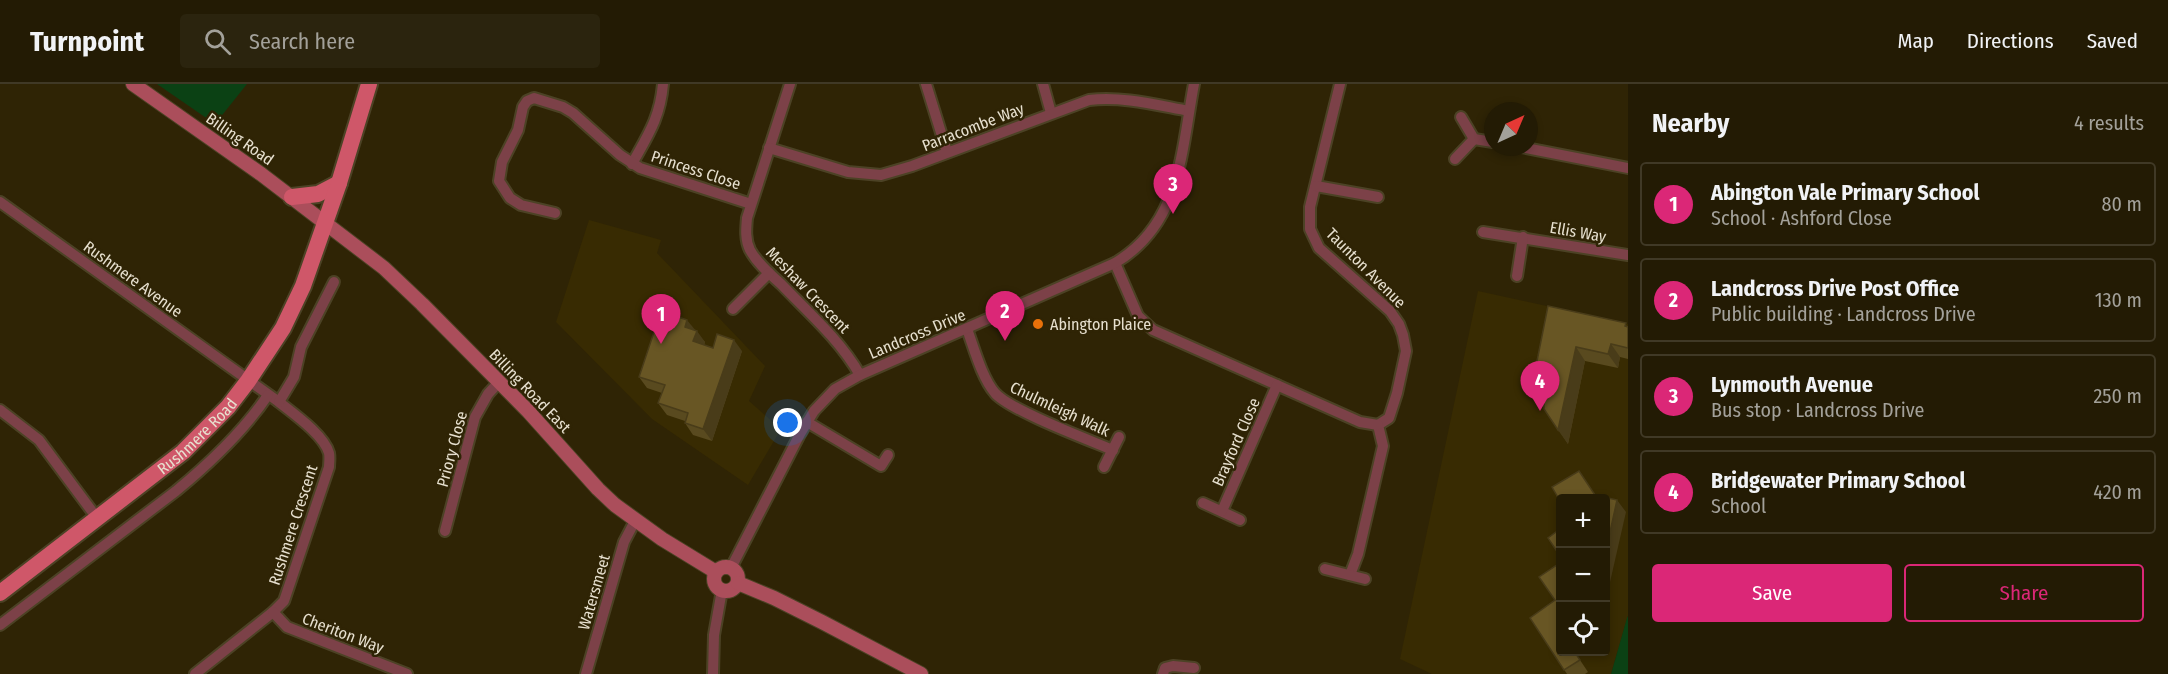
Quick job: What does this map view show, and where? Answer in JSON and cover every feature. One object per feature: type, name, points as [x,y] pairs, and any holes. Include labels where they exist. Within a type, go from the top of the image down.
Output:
[{"type":"main road","name":"Rushmere Road","points":[[0,593],[183,452],[228,407],[248,381],[294,307],[326,223],[369,84]]},
{"type":"main road","points":[[292,197],[318,194],[339,183]]},
{"type":"street","name":"Billing Road","points":[[133,84],[326,223]]},
{"type":"street","name":"Princess Close","points":[[632,164],[657,119],[663,84]]},
{"type":"street","name":"Meshaw Crescent","points":[[790,84],[751,204],[746,229],[748,243],[769,273],[842,347],[860,375]]},
{"type":"street","points":[[926,84],[947,153]]},
{"type":"street","points":[[1043,84],[1052,113]]},
{"type":"street","name":"Landcross Drive","points":[[731,568],[807,422],[823,400],[835,389],[860,375],[1115,263],[1137,249],[1148,238],[1167,206],[1174,187],[1194,84]]},
{"type":"street","name":"Taunton Avenue","points":[[1340,84],[1309,220],[1313,239],[1327,255],[1390,311],[1403,335],[1406,351],[1400,384],[1389,418],[1378,425]]},
{"type":"street","name":"Princess Close","points":[[555,213],[520,205],[510,198],[499,181],[502,162],[518,130],[523,107],[527,101],[534,98],[573,112],[632,164],[648,172],[751,204]]},
{"type":"street","name":"Parracombe Way","points":[[769,148],[848,172],[872,175],[903,169],[1077,104],[1103,99],[1130,100],[1189,111]]},
{"type":"street","points":[[1461,117],[1474,139]]},
{"type":"street","points":[[1474,139],[1484,141]]},
{"type":"street","points":[[1455,159],[1474,139]]},
{"type":"street","points":[[1538,150],[1628,168]]},
{"type":"street","points":[[1316,186],[1378,197]]},
{"type":"street","name":"Rushmere Avenue","points":[[0,202],[248,381]]},
{"type":"street","name":"Billing Road East","points":[[326,223],[384,268],[422,304],[528,411],[598,489],[635,520],[716,572]]},
{"type":"street","name":"Ellis Way","points":[[1483,232],[1628,255]]},
{"type":"street","points":[[1517,276],[1523,237]]},
{"type":"street","points":[[1115,263],[1138,316],[1153,330],[1360,422],[1378,425],[1383,446],[1358,554],[1350,574]]},
{"type":"street","points":[[733,309],[769,273]]},
{"type":"street","points":[[279,402],[294,377],[301,347],[334,282]]},
{"type":"street","name":"Chulmleigh Walk","points":[[967,329],[987,378],[998,397],[1017,408],[1113,450]]},
{"type":"street","name":"Rushmere Crescent","points":[[195,674],[284,601],[329,467],[329,455],[325,443],[279,402],[248,381]]},
{"type":"street","name":"Priory Close","points":[[445,531],[475,417],[488,394],[499,382]]},
{"type":"street","name":"Brayford Close","points":[[1222,511],[1277,385]]},
{"type":"street","name":"Rushmere Road","points":[[0,625],[203,469],[250,419],[268,395]]},
{"type":"street","points":[[0,410],[39,440],[97,518]]},
{"type":"street","points":[[807,422],[877,471],[888,455]]},
{"type":"street","name":"Chulmleigh Walk","points":[[1104,467],[1119,437]]},
{"type":"street","name":"Brayford Close","points":[[1203,503],[1240,520]]},
{"type":"street","name":"Watersmeet","points":[[586,674],[624,542],[635,520]]},
{"type":"street","points":[[726,566],[731,568],[738,577],[738,583],[728,591],[722,590],[716,586],[714,579],[716,572],[726,566]]},
{"type":"street","points":[[1325,569],[1365,579]]},
{"type":"street","points":[[738,583],[774,598],[921,674]]},
{"type":"street","points":[[713,674],[714,635],[722,590]]},
{"type":"street","name":"Cheriton Way","points":[[273,612],[287,627],[407,674]]},
{"type":"street","points":[[1163,674],[1165,668],[1173,666],[1194,668]]},
{"type":"shaded area","points":[[589,220],[661,240],[657,253],[765,366],[749,401],[781,429],[748,485],[652,419],[556,322]]},
{"type":"shaded area","points":[[1478,291],[1628,324],[1628,616],[1611,674],[1432,674],[1400,659]]},
{"type":"green space","points":[[157,84],[247,84],[215,124]]},
{"type":"green space","points":[[1628,616],[1628,674],[1611,674],[1627,618]]},
{"type":"building","points":[[1548,306],[1626,323],[1625,326],[1628,327],[1628,348],[1611,344],[1608,354],[1576,347],[1558,430],[1544,409],[1544,404],[1541,403],[1548,374],[1535,371]]},
{"type":"building","points":[[661,311],[687,320],[685,327],[697,331],[693,341],[713,348],[717,334],[734,340],[703,429],[685,423],[688,413],[658,403],[665,385],[639,377]]},
{"type":"building","points":[[1579,471],[1594,494],[1556,494],[1552,487]]},
{"type":"building","points":[[1610,498],[1617,500],[1610,532]]},
{"type":"building","points":[[1556,532],[1556,550],[1548,538]]},
{"type":"building","points":[[1556,566],[1556,656],[1577,656],[1580,660],[1564,670],[1530,618],[1555,600],[1539,577]]},
{"type":"place","name":"Lynmouth Avenue","points":[[1173,214]]},
{"type":"place","name":"Abington Plaice","points":[[1038,324]]},
{"type":"place","name":"Landcross Drive Post Office","points":[[1005,341]]},
{"type":"place","name":"Abington Vale Primary School","points":[[661,344]]},
{"type":"place","name":"Bridgewater Primary School","points":[[1540,411]]}]
